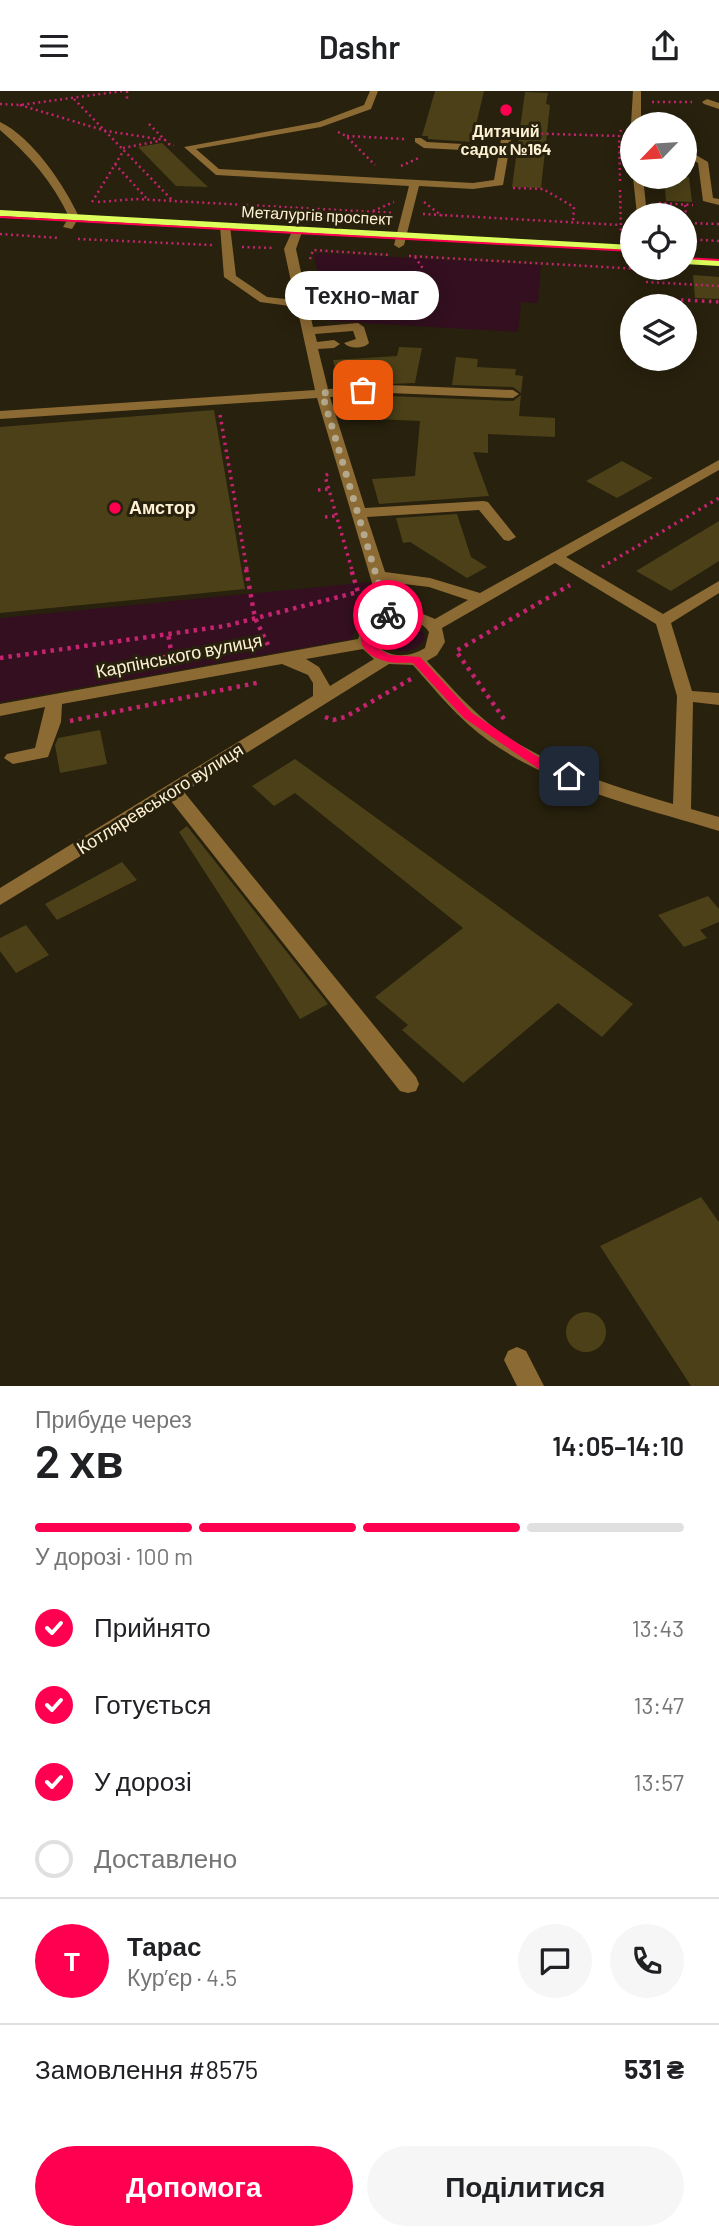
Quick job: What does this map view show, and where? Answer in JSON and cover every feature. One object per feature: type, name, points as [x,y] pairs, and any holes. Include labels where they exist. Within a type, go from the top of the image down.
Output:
[{"type":"main road","name":"Металургів проспект","points":[[0,213],[69,227]]},
{"type":"main road","name":"Металургів проспект","points":[[0,224],[226,236],[296,234],[620,257]]},
{"type":"main road","name":"Металургів проспект","points":[[401,240],[620,248]]},
{"type":"main road","points":[[697,252],[719,253]]},
{"type":"main road","points":[[697,262],[719,263]]},
{"type":"street","points":[[374,91],[368,107],[321,124],[189,146],[216,172],[473,186],[499,183],[505,144],[424,145],[418,140]]},
{"type":"street","points":[[636,112],[637,91]]},
{"type":"street","points":[[707,103],[719,106]]},
{"type":"street","points":[[0,125],[33,153],[65,194],[69,227]]},
{"type":"street","points":[[697,157],[707,162],[708,201],[719,202]]},
{"type":"street","points":[[401,240],[415,183]]},
{"type":"street","points":[[296,234],[290,249],[322,393],[390,615]]},
{"type":"street","points":[[226,236],[230,278],[264,300],[302,304]]},
{"type":"street","points":[[308,331],[358,327],[363,343],[350,344]]},
{"type":"street","points":[[311,346],[334,344]]},
{"type":"street","points":[[0,415],[388,389],[513,394]]},
{"type":"street","points":[[435,625],[719,464]]},
{"type":"street","points":[[358,513],[482,505],[509,537]]},
{"type":"street","points":[[555,557],[663,621],[685,696],[682,813]]},
{"type":"street","points":[[378,577],[406,576],[455,589],[480,599]]},
{"type":"street","points":[[663,621],[719,586]]},
{"type":"street","points":[[390,615],[415,615],[435,625],[440,636],[436,648],[416,659],[387,659],[374,652],[366,643],[369,626],[390,615]]},
{"type":"street","name":"Карпінського вулиця","points":[[0,710],[54,701],[276,653],[366,643]]},
{"type":"street","points":[[276,653],[302,663],[316,673],[323,685],[322,708]]},
{"type":"street","name":"Котляревського вулиця","points":[[0,898],[173,791],[322,708],[387,659]]},
{"type":"street","points":[[416,659],[468,715],[546,768],[719,824]]},
{"type":"street","points":[[685,696],[719,699]]},
{"type":"street","points":[[13,758],[42,753],[52,722],[54,701]]},
{"type":"street","points":[[173,791],[408,1084]]},
{"type":"street","points":[[517,1360],[531,1386]]},
{"type":"path","points":[[0,104],[20,105],[125,91],[127,102]]},
{"type":"path","points":[[74,99],[173,201]]},
{"type":"path","points":[[652,102],[707,103]]},
{"type":"path","points":[[20,105],[106,131],[165,140]]},
{"type":"path","points":[[149,124],[169,144]]},
{"type":"path","points":[[505,144],[526,133],[619,136]]},
{"type":"path","points":[[620,133],[621,203]]},
{"type":"path","points":[[384,173],[346,136],[418,140]]},
{"type":"path","points":[[123,149],[165,140]]},
{"type":"path","points":[[123,149],[92,202],[148,200],[407,214]]},
{"type":"path","points":[[116,165],[148,200]]},
{"type":"path","points":[[512,188],[543,189],[574,207],[573,222]]},
{"type":"path","points":[[425,215],[620,225]]},
{"type":"path","points":[[697,223],[719,224]]},
{"type":"path","points":[[0,234],[69,227]]},
{"type":"path","points":[[76,239],[226,236],[279,249]]},
{"type":"path","points":[[697,239],[719,240]]},
{"type":"path","points":[[313,250],[620,268]]},
{"type":"path","points":[[415,257],[424,270]]},
{"type":"path","points":[[646,282],[719,286]]},
{"type":"path","points":[[697,301],[719,302]]},
{"type":"path","points":[[217,400],[255,618],[276,653]]},
{"type":"path","points":[[0,658],[225,626],[358,592],[325,476]]},
{"type":"path","points":[[318,490],[328,489]]},
{"type":"path","points":[[511,728],[456,651],[719,498]]},
{"type":"path","points":[[325,517],[337,516]]},
{"type":"path","points":[[245,558],[252,558]]},
{"type":"path","points":[[138,661],[172,656],[168,634]]},
{"type":"path","points":[[322,708],[333,720],[345,717],[411,679]]},
{"type":"path","points":[[52,722],[72,721],[270,681]]},
{"type":"shaded area","points":[[321,253],[541,265],[538,303],[521,302],[518,332],[329,321],[314,255]]},
{"type":"shaded area","points":[[370,582],[378,609],[358,621],[352,639],[0,702],[0,618]]},
{"type":"shaded area","points":[[399,623],[419,628],[425,638],[421,644],[402,651],[384,644],[380,638],[383,629]]},
{"type":"building","points":[[435,91],[484,91],[472,142],[428,139],[428,136],[422,136]]},
{"type":"building","points":[[525,92],[548,93],[546,104],[550,105],[541,188],[512,187]]},
{"type":"building","points":[[162,143],[208,187],[176,186],[138,147]]},
{"type":"building","points":[[665,189],[690,189],[692,202],[666,201]]},
{"type":"building","points":[[697,275],[719,277],[719,299],[697,298],[693,280],[697,280]]},
{"type":"building","points":[[399,347],[422,348],[415,383],[340,386],[333,360],[397,356]]},
{"type":"building","points":[[456,357],[478,359],[477,367],[516,369],[515,375],[523,376],[521,393],[513,387],[452,385]]},
{"type":"building","points":[[521,395],[519,416],[555,418],[555,437],[488,434],[488,453],[473,452],[489,496],[379,504],[372,479],[415,476],[420,421],[354,418],[347,398],[389,396],[513,401]]},
{"type":"building","name":"Амстор","points":[[214,410],[245,589],[0,613],[0,427]]},
{"type":"building","points":[[622,461],[653,478],[617,498],[586,481]]},
{"type":"building","points":[[457,514],[471,557],[487,567],[467,578],[410,542],[403,543],[396,518]]},
{"type":"building","points":[[719,521],[719,561],[671,591],[636,571]]},
{"type":"building","points":[[100,730],[107,764],[60,773],[55,745],[58,738]]},
{"type":"building","points":[[295,759],[633,1004],[602,1037],[558,1003],[463,1083],[402,1030],[408,1025],[375,997],[463,928],[295,793],[274,806],[252,786]]},
{"type":"building","points":[[187,826],[328,1004],[300,1019],[179,832]]},
{"type":"building","points":[[122,862],[137,880],[57,920],[45,904]]},
{"type":"building","points":[[708,896],[719,909],[719,922],[700,930],[707,938],[684,947],[658,915]]},
{"type":"building","points":[[26,925],[49,955],[16,973],[0,951],[0,938]]},
{"type":"building","points":[[701,1197],[719,1222],[719,1386],[691,1386],[600,1246]]},
{"type":"building","points":[[586,1312],[600,1318],[606,1332],[600,1346],[586,1352],[572,1346],[566,1332],[572,1318]]},
{"type":"tram line","points":[[0,217],[620,250]]},
{"type":"tram line","points":[[697,259],[719,260]]},
{"type":"way so far","points":[[363,390],[322,393],[388,615]]},
{"type":"place","name":"Дитячий садок №164","points":[[506,110]]},
{"type":"place","name":"Техно-маг","points":[[363,390]]},
{"type":"place","name":"Амстор","points":[[115,508]]},
{"type":"route","points":[[388,615],[374,621],[366,631],[369,648],[387,659],[416,659],[468,715],[546,768],[569,776]]}]
